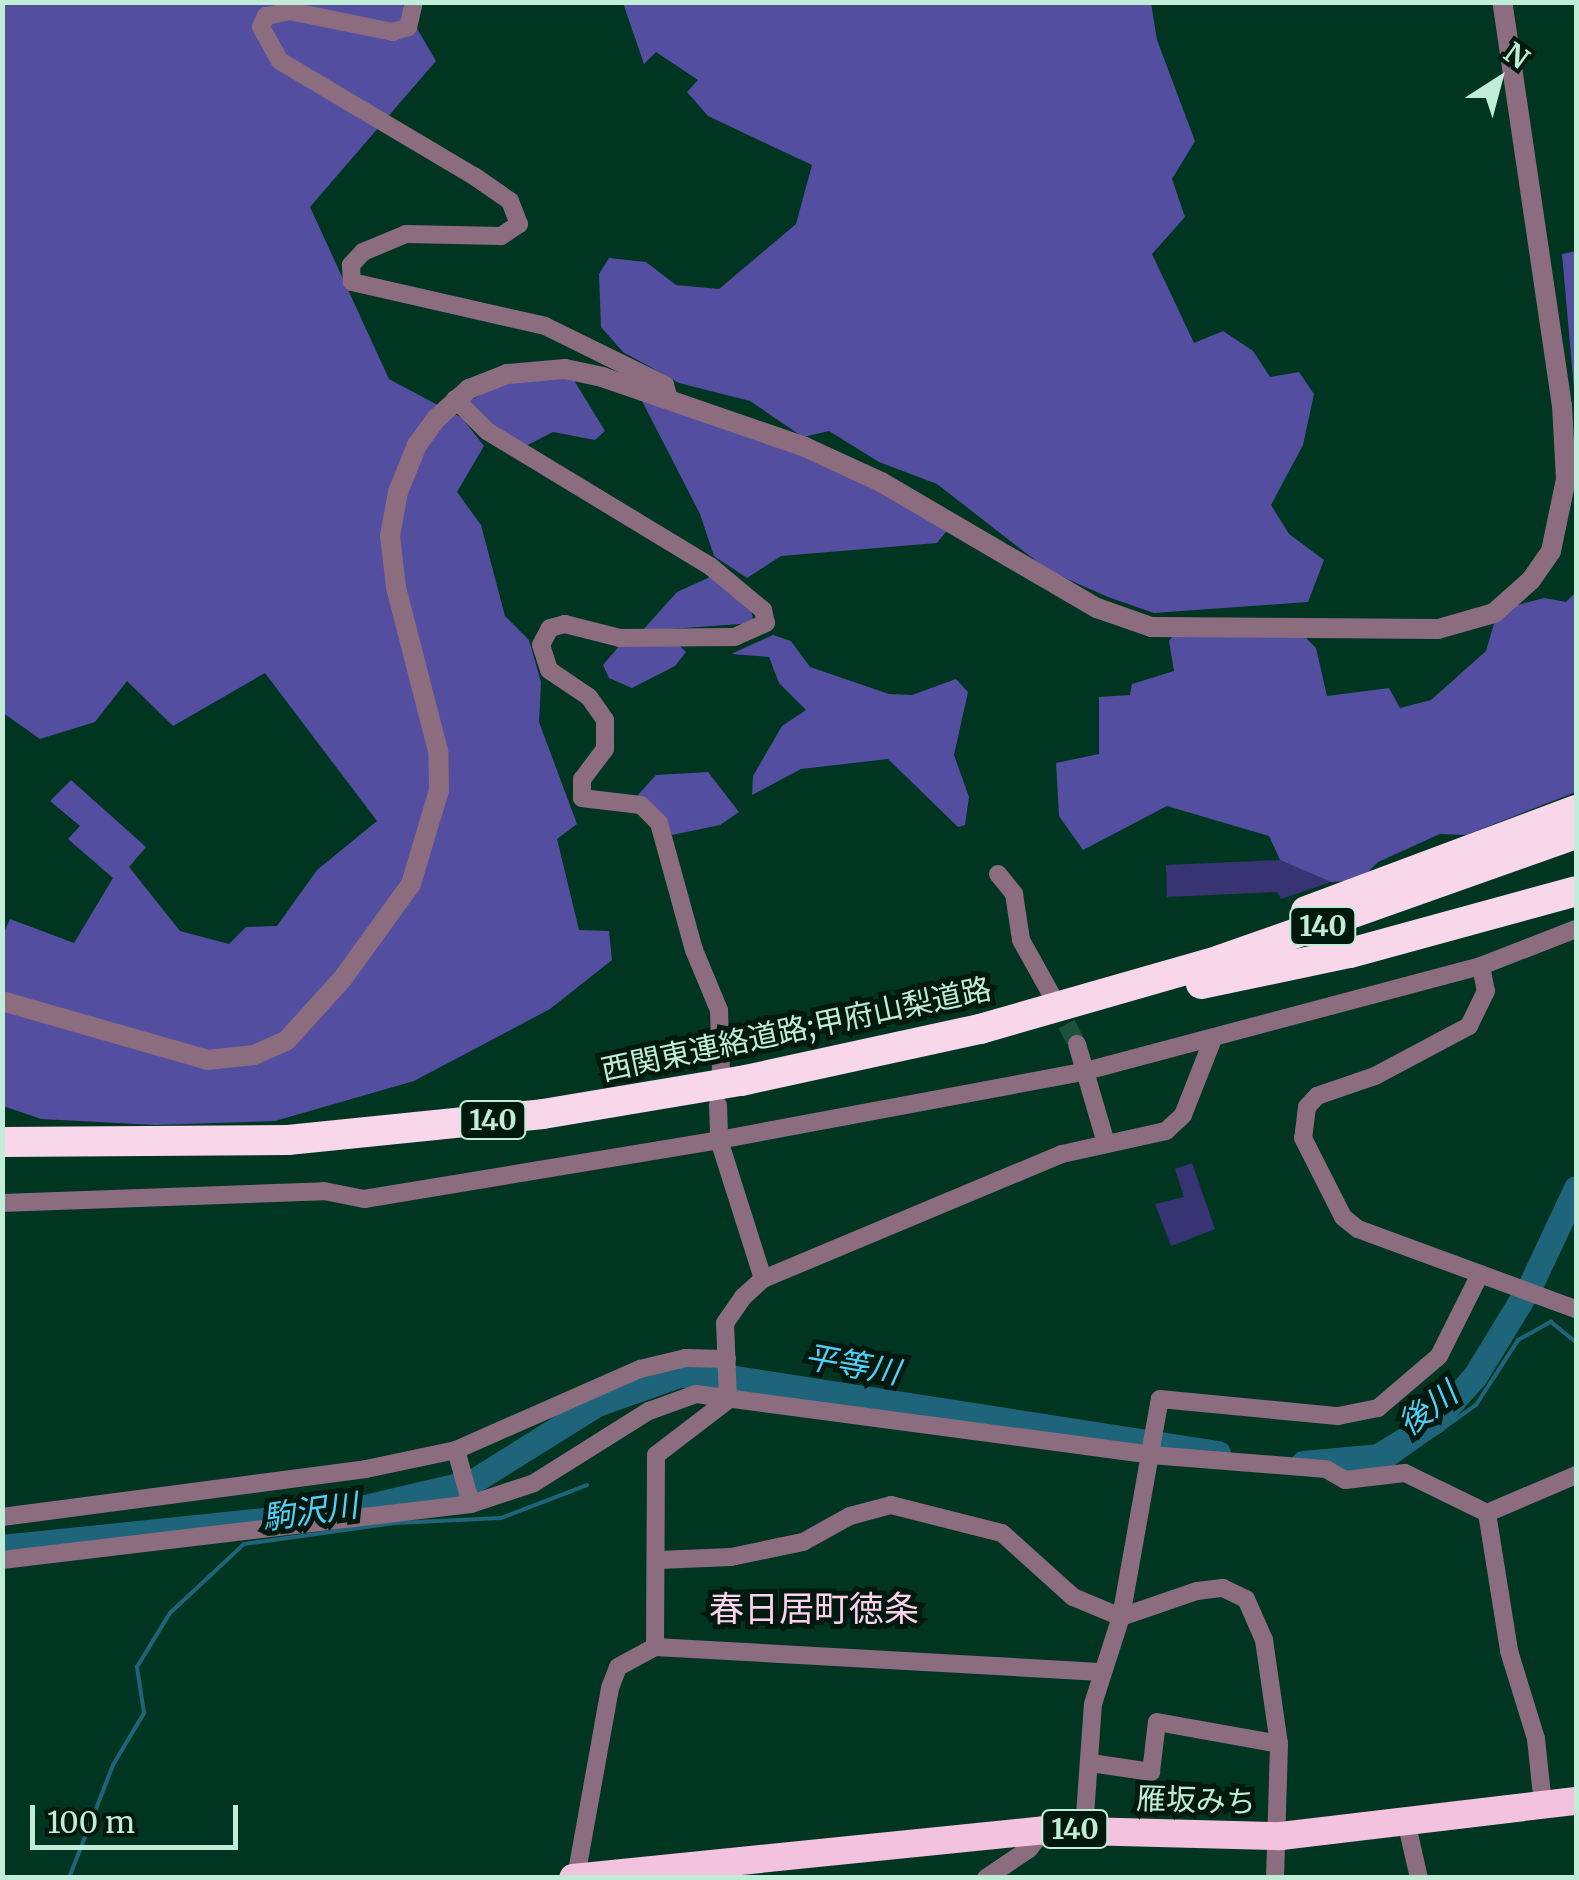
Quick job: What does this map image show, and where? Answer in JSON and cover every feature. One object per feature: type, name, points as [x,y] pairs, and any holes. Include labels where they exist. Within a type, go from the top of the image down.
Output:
[{"type":"highway","points":[[1059,1000],[1576,810]]},
{"type":"highway","name":"西関東連絡道路;甲府山梨道路","points":[[2,1142],[288,1140],[454,1126],[719,1087],[980,1028],[1059,1000],[1272,943],[1576,834]]},
{"type":"highway","points":[[980,1028],[1054,1019],[1350,953],[1576,891]]},
{"type":"highway","points":[[2,1131],[82,1144]]},
{"type":"highway","points":[[2,1161],[288,1140]]},
{"type":"highway","name":"雁坂みち","points":[[575,1877],[1044,1830],[1084,1828],[1281,1836],[1576,1801]]},
{"type":"street","points":[[414,2],[408,27],[393,32],[290,11],[266,16],[262,26],[280,61],[474,176],[510,202],[519,224],[501,236],[406,234],[363,252],[351,265],[352,282],[545,326],[666,385],[669,399]]},
{"type":"street","points":[[2,1001],[172,1054],[208,1060],[254,1055],[307,1022],[367,947],[424,858],[439,790],[438,751],[390,536],[416,445],[454,400],[486,380],[532,368],[602,377],[882,482],[1039,577],[1126,621],[1200,632],[1406,630],[1474,622],[1531,580],[1551,551],[1566,507],[1562,406],[1502,2]]},
{"type":"street","points":[[454,400],[487,432],[710,566],[764,610],[766,623],[735,637],[620,638],[564,624],[550,628],[541,645],[548,670],[589,697],[605,720],[605,749],[582,780],[582,798],[641,805],[659,823],[694,950],[718,1010],[719,1140],[763,1280]]},
{"type":"street","points":[[998,874],[1014,894],[1020,940],[1059,1000]]},
{"type":"street","points":[[2,1203],[324,1191],[364,1199],[719,1140],[1086,1071],[1481,966],[1576,929]]},
{"type":"street","points":[[1481,966],[1486,992],[1469,1026],[1375,1076],[1317,1096],[1308,1106],[1303,1138],[1344,1217],[1358,1229],[1576,1308]]},
{"type":"street","points":[[729,1395],[725,1324],[763,1280],[1045,1161],[1166,1131],[1183,1115],[1213,1039]]},
{"type":"street","points":[[1077,1044],[1106,1143]]},
{"type":"street","points":[[1084,1828],[1100,1672],[1121,1618],[1160,1398],[1338,1416],[1378,1408],[1439,1356],[1487,1277]]},
{"type":"street","points":[[2,1517],[366,1470],[456,1450],[640,1370],[686,1358],[728,1359]]},
{"type":"street","points":[[2,1560],[471,1504],[534,1483],[649,1411],[696,1394],[776,1400],[1151,1456],[1326,1469],[1345,1480],[1405,1473],[1487,1512],[1576,1475]]},
{"type":"street","points":[[656,1647],[660,1560],[656,1455],[729,1395]]},
{"type":"street","points":[[456,1450],[471,1504]]},
{"type":"street","points":[[660,1560],[731,1557],[803,1542],[850,1516],[891,1504],[1002,1533],[1073,1597],[1121,1618],[1198,1591],[1224,1588],[1246,1599],[1264,1640],[1279,1744],[1281,1836],[1275,1878]]},
{"type":"street","points":[[1487,1512],[1509,1652],[1536,1739],[1543,1805]]},
{"type":"street","points":[[575,1877],[610,1688],[618,1667],[656,1647],[1100,1672]]},
{"type":"street","points":[[1090,1763],[1151,1772],[1157,1722],[1279,1744]]},
{"type":"street","points":[[1406,1821],[1419,1878]]},
{"type":"street","points":[[986,1878],[1029,1850],[1044,1830]]},
{"type":"shaded area","points":[[3,3],[402,3],[436,61],[310,207],[389,379],[462,418],[484,446],[457,492],[481,525],[505,616],[529,640],[541,682],[539,722],[577,824],[557,839],[579,930],[609,931],[612,960],[550,1009],[414,1081],[275,1121],[155,1125],[41,1119],[3,1106],[3,934],[10,919],[74,943],[113,878],[68,839],[80,826],[50,801],[71,780],[146,847],[129,867],[180,931],[229,944],[246,927],[277,926],[317,870],[377,821],[265,673],[173,726],[127,681],[95,722],[40,739],[3,713]]},
{"type":"shaded area","points":[[623,3],[1151,3],[1157,40],[1195,141],[1172,179],[1185,217],[1152,254],[1194,343],[1223,331],[1253,351],[1270,377],[1299,372],[1314,394],[1303,445],[1271,505],[1289,534],[1324,560],[1308,602],[1154,613],[1108,597],[1049,571],[937,484],[879,462],[829,431],[803,437],[750,401],[679,383],[623,352],[601,327],[599,274],[609,258],[646,262],[676,285],[719,289],[796,224],[812,165],[708,116],[687,92],[698,80],[656,52],[644,64]]},
{"type":"shaded area","points":[[1576,251],[1576,412],[1562,254]]},
{"type":"shaded area","points":[[537,375],[572,377],[605,431],[595,440],[553,432],[522,448],[492,431],[468,402],[495,386]]},
{"type":"shaded area","points":[[641,399],[827,465],[949,528],[937,543],[781,556],[747,578],[714,556],[700,514]]},
{"type":"shaded area","points":[[710,577],[749,602],[754,623],[642,631],[677,592]]},
{"type":"shaded area","points":[[1576,592],[1576,792],[1466,835],[1440,834],[1378,862],[1360,880],[1331,882],[1280,860],[1269,836],[1167,806],[1083,850],[1059,816],[1056,763],[1099,754],[1099,697],[1130,695],[1132,684],[1174,671],[1169,641],[1175,633],[1298,630],[1316,648],[1327,696],[1389,688],[1400,708],[1431,700],[1486,651],[1498,610],[1544,598],[1566,602]]},
{"type":"shaded area","points":[[773,635],[791,641],[810,667],[889,694],[912,695],[956,679],[968,692],[954,755],[969,797],[965,825],[958,827],[888,759],[801,769],[752,795],[753,776],[782,726],[806,710],[779,683],[769,657],[731,654]]},
{"type":"shaded area","points":[[678,644],[686,652],[675,666],[632,688],[609,678],[603,665],[620,645]]},
{"type":"shaded area","points":[[708,772],[739,812],[720,825],[672,835],[659,812],[637,796],[656,775]]},
{"type":"shaded area","points":[[1280,860],[1331,882],[1281,899],[1277,892],[1167,897],[1166,865]]},
{"type":"shaded area","points":[[1192,1163],[1215,1229],[1171,1246],[1155,1204],[1184,1197],[1175,1169]]},
{"type":"waterway","name":"平等川","points":[[1303,1463],[1378,1456],[1435,1421],[1475,1376],[1530,1286],[1576,1188]]},
{"type":"waterway","name":"後川","points":[[1368,1469],[1394,1463],[1476,1405],[1518,1340],[1551,1322],[1576,1342]]},
{"type":"waterway","name":"平等川","points":[[2,1547],[348,1511],[472,1482],[597,1404],[679,1375],[716,1375],[1218,1453]]},
{"type":"waterway","name":"駒沢川","points":[[69,1878],[113,1765],[144,1713],[137,1667],[170,1613],[244,1544],[395,1523],[501,1518],[587,1485]]},
{"type":"tunnel","points":[[1054,1000],[1077,1044]]},
{"type":"district","name":"春日居町徳条","points":[[814,1609]]}]
